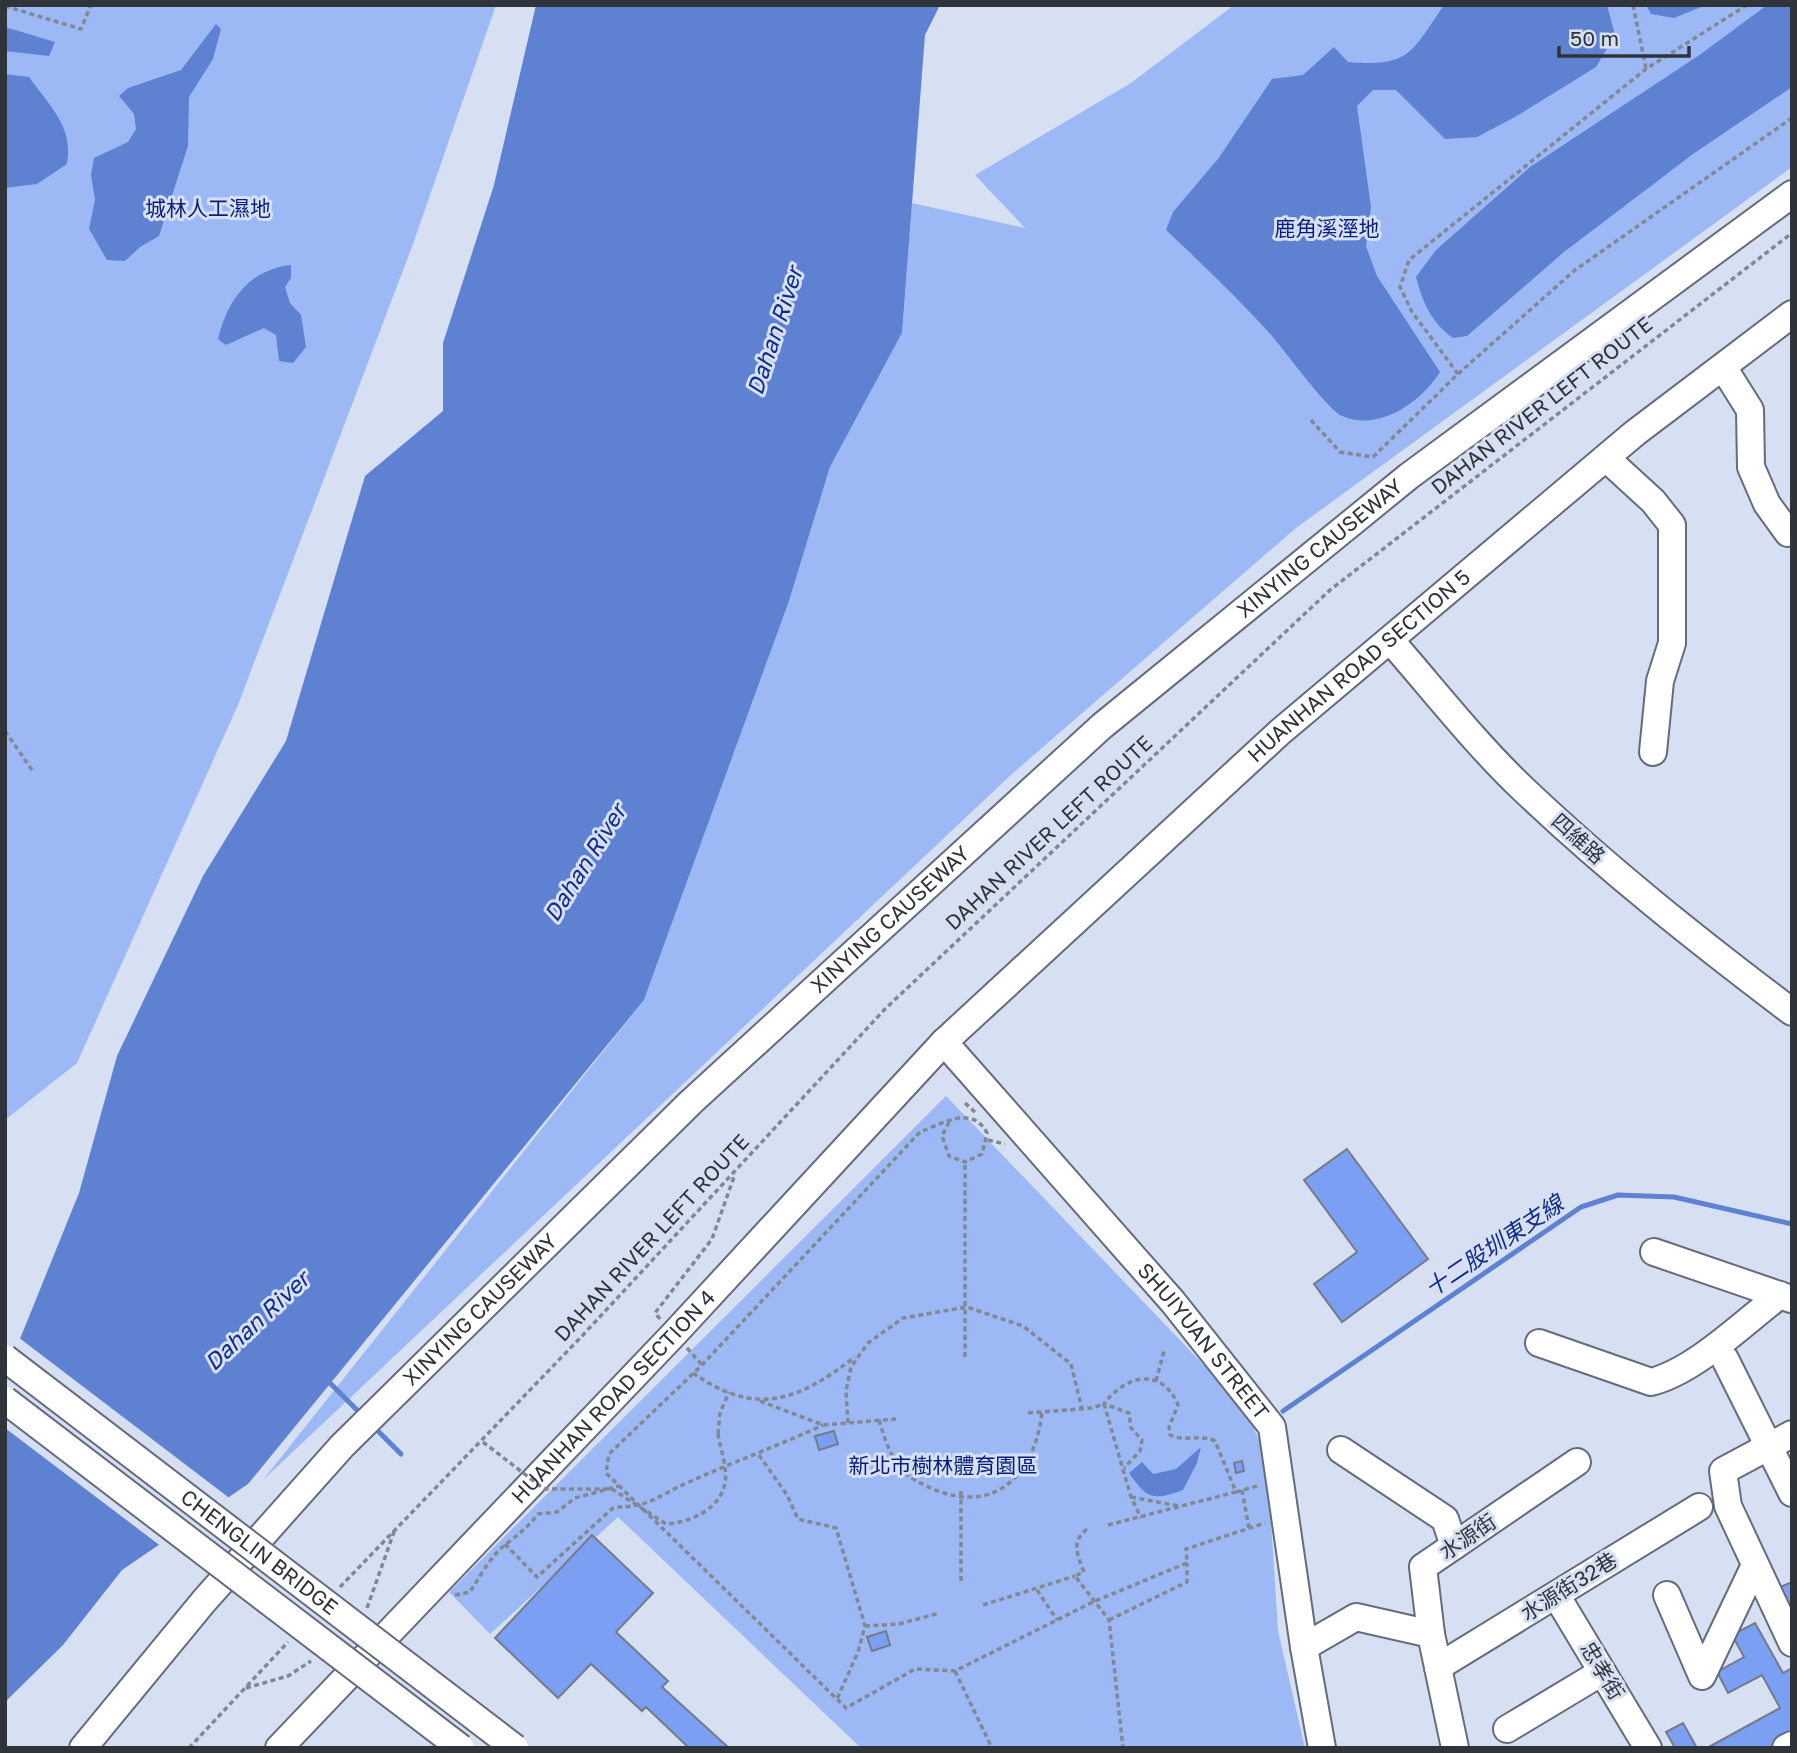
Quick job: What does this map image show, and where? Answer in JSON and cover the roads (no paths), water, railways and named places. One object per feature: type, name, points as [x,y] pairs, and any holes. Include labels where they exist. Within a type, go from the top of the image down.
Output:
[{"type":"street","name":"XINYING CAUSEWAY","points":[[83,1748],[204,1601],[342,1446],[691,1102],[1102,726],[1409,476],[1792,194]]},
{"type":"street","name":"HUANHAN ROAD SECTION 5","points":[[944,1042],[1280,732],[1606,458],[1792,314]]},
{"type":"street","points":[[1723,367],[1750,410],[1751,467],[1767,504],[1788,533],[1792,533]]},
{"type":"street","points":[[1606,458],[1653,501],[1672,524],[1672,643],[1660,681],[1653,752]]},
{"type":"street","name":"四維路","points":[[1390,640],[1519,785],[1552,816],[1602,862],[1792,1012]]},
{"type":"street","name":"HUANHAN ROAD SECTION 4","points":[[279,1748],[674,1334],[944,1042]]},
{"type":"street","name":"SHUIYUAN STREET","points":[[944,1042],[1173,1302],[1272,1426],[1304,1647],[1322,1748]]},
{"type":"street","points":[[1654,1252],[1786,1298]]},
{"type":"street","points":[[1539,1343],[1651,1382],[1667,1378],[1786,1298]]},
{"type":"street","name":"CHENGLIN BRIDGE","points":[[5,1358],[515,1748]]},
{"type":"street","points":[[1725,1359],[1780,1441],[1792,1493]]},
{"type":"street","name":"CHENGLIN BRIDGE","points":[[5,1400],[461,1748]]},
{"type":"street","points":[[1780,1441],[1723,1471],[1728,1506],[1792,1643]]},
{"type":"street","points":[[1341,1450],[1445,1520],[1454,1546]]},
{"type":"street","name":"水源街","points":[[1431,1634],[1423,1567],[1577,1462]]},
{"type":"street","name":"水源街32巷","points":[[1438,1667],[1699,1507]]},
{"type":"street","points":[[1667,1595],[1702,1676],[1755,1566]]},
{"type":"street","name":"忠孝街","points":[[1556,1595],[1648,1748]]},
{"type":"street","points":[[1304,1647],[1356,1617],[1431,1634],[1455,1748]]},
{"type":"street","points":[[1507,1729],[1602,1672]]},
{"type":"street","points":[[1786,1748],[1792,1745]]},
{"type":"water","name":"Dahan River","points":[[536,5],[940,5],[925,35],[902,333],[830,467],[789,601],[644,1000],[248,1484],[122,1570],[63,1645],[5,1702],[5,1376],[79,1193],[117,1056],[203,876],[286,741],[365,476],[443,411],[443,343],[494,185]]},
{"type":"water","points":[[1444,5],[1607,5],[1615,35],[1596,67],[1477,137],[1445,139],[1396,90],[1373,90],[1357,106],[1371,207],[1366,246],[1377,276],[1440,372],[1422,394],[1398,411],[1371,420],[1356,420],[1342,416],[1327,403],[1259,322],[1166,230],[1173,212],[1218,159],[1272,79],[1303,75],[1334,47],[1348,62],[1369,63],[1397,59],[1407,53],[1424,35]]},
{"type":"water","points":[[1646,5],[1706,5],[1674,18],[1651,14]]},
{"type":"water","points":[[1767,5],[1792,5],[1792,87],[1693,154],[1564,252],[1467,336],[1453,338],[1433,319],[1416,277],[1436,250],[1530,167],[1701,54]]},
{"type":"water","points":[[216,24],[221,29],[213,59],[189,97],[188,146],[159,236],[140,247],[125,261],[107,260],[89,229],[95,200],[91,175],[94,158],[128,142],[136,129],[134,114],[119,96],[128,88],[181,70]]},
{"type":"water","points":[[5,27],[55,42],[49,56],[5,51]]},
{"type":"water","points":[[5,74],[29,77],[52,107],[67,139],[67,164],[37,184],[5,188]]},
{"type":"water","points":[[291,265],[291,278],[285,287],[290,303],[301,315],[306,347],[293,363],[279,361],[276,335],[264,328],[226,345],[218,339],[228,311],[242,289],[263,273]]},
{"type":"water","points":[[1201,1447],[1197,1463],[1183,1490],[1164,1496],[1151,1495],[1141,1488],[1129,1473],[1142,1462],[1153,1474],[1176,1469]]},
{"type":"waterway","name":"十二股圳東支線","points":[[1283,1411],[1581,1207],[1618,1195],[1674,1197],[1792,1224]]},
{"type":"waterway","points":[[327,1380],[362,1415]]},
{"type":"waterway","points":[[374,1427],[401,1454]]},
{"type":"park label","name":"城林人工濕地","points":[[208,209]]},
{"type":"park label","name":"鹿角溪溼地","points":[[1327,229]]},
{"type":"park label","name":"新北市樹林體育園區","points":[[943,1466]]}]
